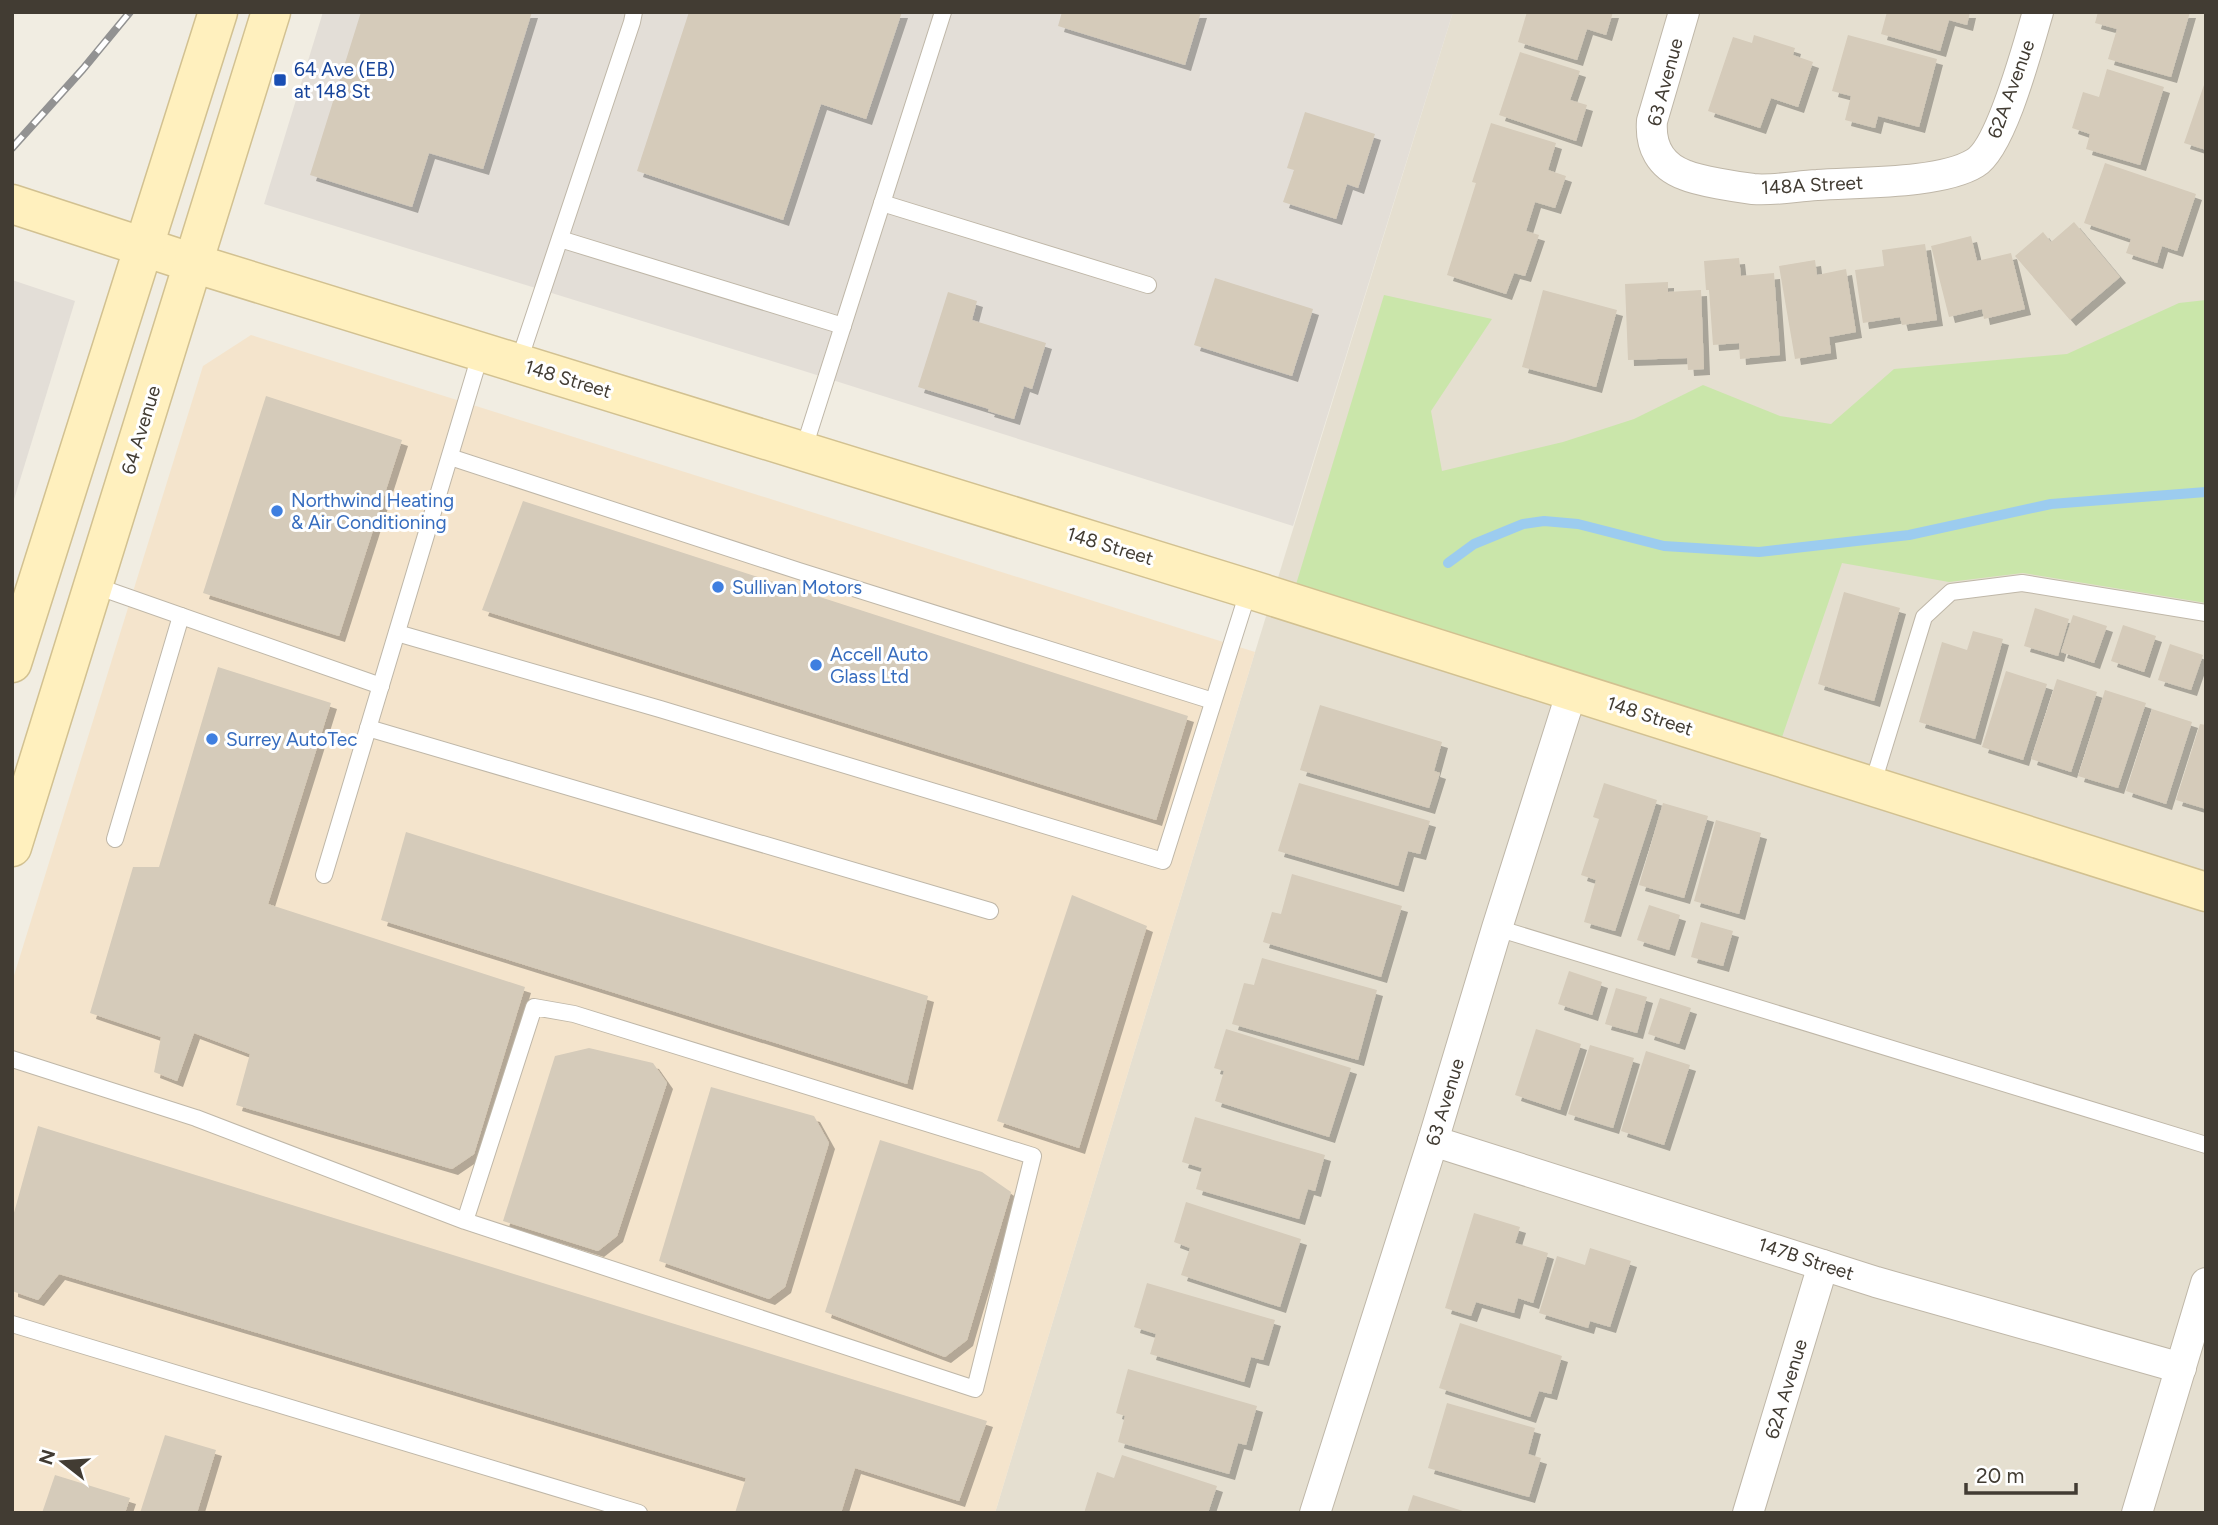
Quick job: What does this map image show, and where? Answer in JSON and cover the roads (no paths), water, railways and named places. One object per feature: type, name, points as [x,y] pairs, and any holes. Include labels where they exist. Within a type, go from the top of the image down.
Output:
[{"type":"main road","points":[[12,663],[30,585],[218,12]]},
{"type":"main road","name":"64 Avenue","points":[[12,847],[271,12]]},
{"type":"main road","name":"148 Street","points":[[12,204],[193,263],[1249,589],[2206,892]]},
{"type":"street","name":"63 Avenue","points":[[1655,151],[1651,121],[1684,12]]},
{"type":"street","name":"62A Avenue","points":[[1976,163],[1994,141],[2039,12]]},
{"type":"street","name":"148A Street","points":[[1655,151],[1671,167],[1685,175],[1755,189],[1918,178],[1948,174],[1976,163]]},
{"type":"street","name":"63 Avenue","points":[[1315,1513],[1572,691]]},
{"type":"street","name":"147B Street","points":[[1433,1141],[1876,1282],[2181,1368]]},
{"type":"street","name":"62A Avenue","points":[[1748,1513],[1823,1265]]},
{"type":"street","points":[[2137,1513],[2206,1283]]},
{"type":"lane","points":[[518,364],[634,12]]},
{"type":"lane","points":[[803,451],[943,12]]},
{"type":"lane","points":[[882,203],[1148,285]]},
{"type":"lane","points":[[560,239],[843,326]]},
{"type":"lane","points":[[324,875],[481,352]]},
{"type":"lane","points":[[450,457],[799,571],[1213,701]]},
{"type":"lane","points":[[1872,786],[1924,617],[1951,592],[2022,583],[2206,614]]},
{"type":"lane","points":[[93,585],[381,686]]},
{"type":"lane","points":[[397,633],[660,709],[1163,861],[1249,589]]},
{"type":"lane","points":[[115,839],[181,616]]},
{"type":"lane","points":[[368,728],[990,911]]},
{"type":"lane","points":[[1497,928],[2206,1145]]},
{"type":"lane","points":[[12,1059],[196,1118],[465,1221],[975,1389],[1033,1156],[574,1014],[534,1007],[465,1221]]},
{"type":"lane","points":[[12,1324],[639,1513]]},
{"type":"waterway","points":[[1448,563],[1474,544],[1523,524],[1544,521],[1578,524],[1664,546],[1759,552],[1909,535],[2051,504],[2206,492]]},
{"type":"railway","points":[[12,148],[130,12]]},
{"type":"place","name":"64 Ave (EB) at 148 St","points":[[280,80]]},
{"type":"place","name":"Northwind Heating & Air Conditioning","points":[[277,511]]},
{"type":"place","name":"Sullivan Motors","points":[[718,587]]},
{"type":"place","name":"Accell Auto Glass Ltd","points":[[816,665]]},
{"type":"place","name":"Surrey AutoTec","points":[[212,739]]}]
